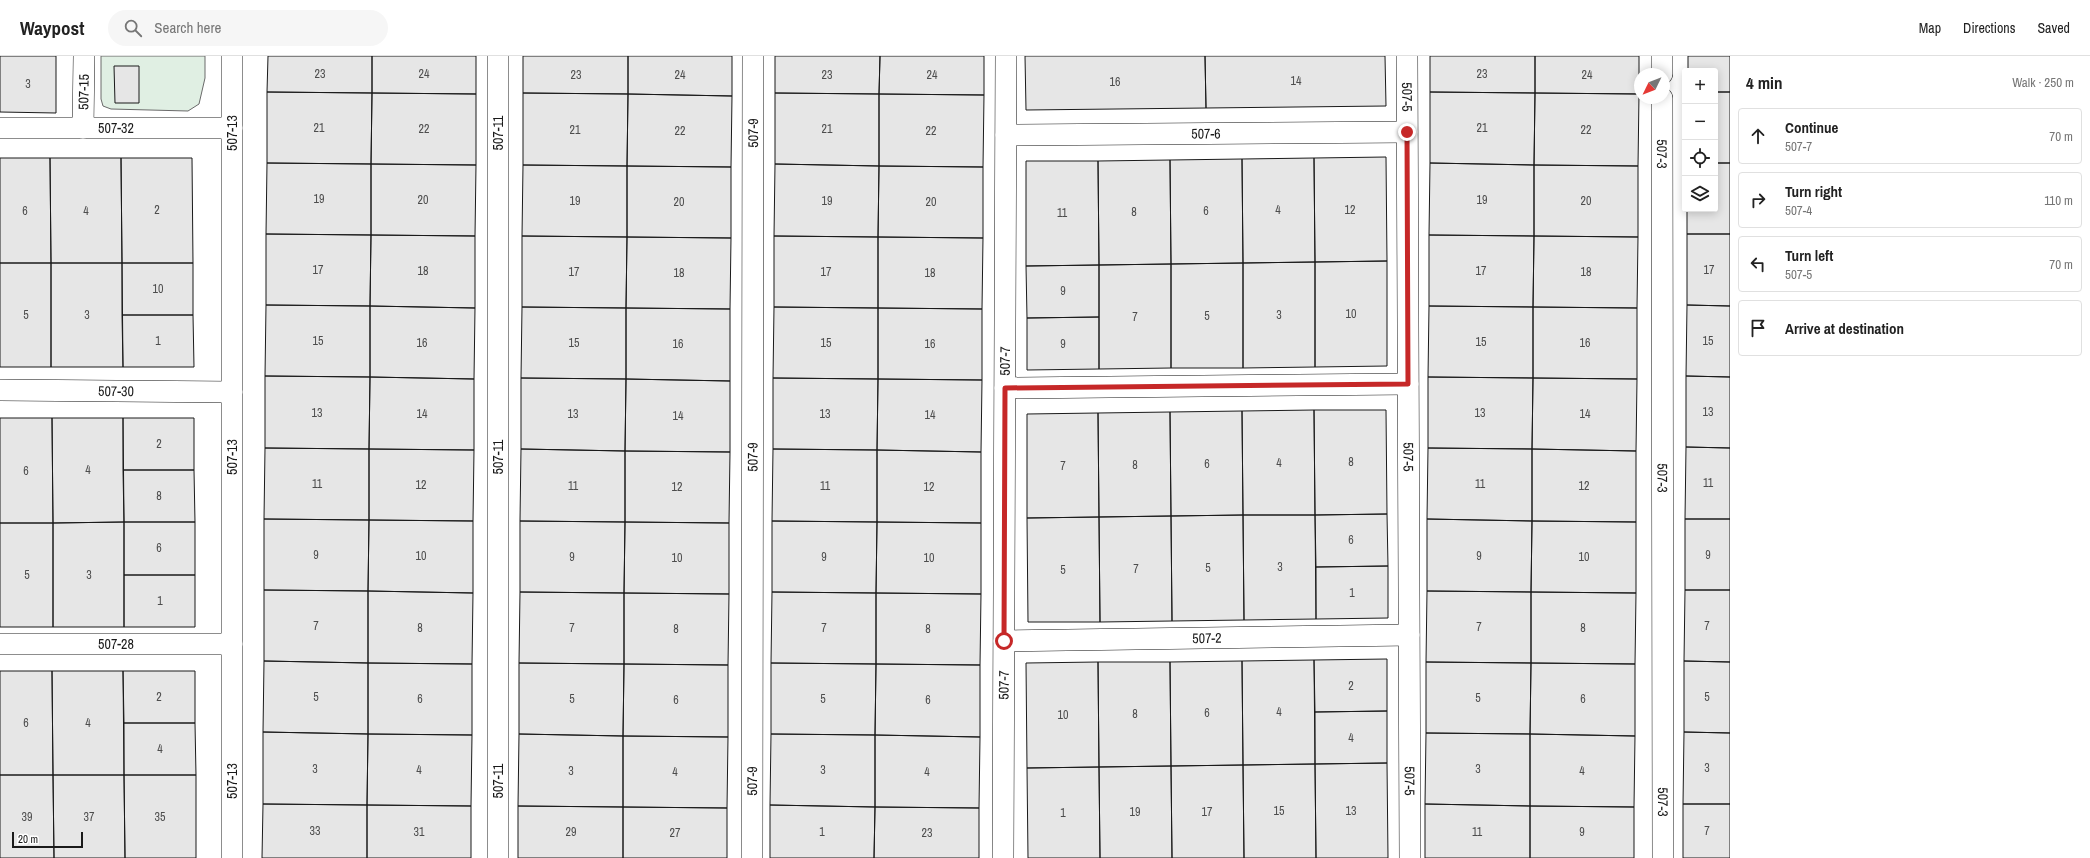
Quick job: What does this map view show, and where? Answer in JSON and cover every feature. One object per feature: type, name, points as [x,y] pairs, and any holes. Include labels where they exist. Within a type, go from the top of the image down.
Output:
[{"type":"street","name":"507-15","points":[[83,128],[84,56]]},
{"type":"street","name":"507-13","points":[[232,56],[232,858]]},
{"type":"street","name":"507-11","points":[[498,56],[498,858]]},
{"type":"street","name":"507-9","points":[[752,858],[753,56]]},
{"type":"street","name":"507-7","points":[[1003,858],[1006,56]]},
{"type":"street","name":"507-5","points":[[1407,56],[1410,858]]},
{"type":"street","points":[[1662,56],[1662,68]]},
{"type":"street","name":"507-3","points":[[1662,104],[1663,858]]},
{"type":"street","name":"507-32","points":[[0,128],[232,128]]},
{"type":"street","name":"507-6","points":[[1006,135],[1407,132]]},
{"type":"street","points":[[1005,388],[1408,384]]},
{"type":"street","name":"507-30","points":[[0,390],[232,392]]},
{"type":"street","name":"507-2","points":[[1004,641],[1409,636]]},
{"type":"street","name":"507-28","points":[[0,644],[232,644]]},
{"type":"green space","points":[[101,56],[205,56],[205,78],[199,104],[188,111],[111,109],[103,106],[101,99]]},
{"type":"building","points":[[0,56],[56,56],[56,113],[0,112]]},
{"type":"building","points":[[268,56],[372,56],[372,93],[267,92]]},
{"type":"building","points":[[372,56],[476,56],[476,94],[372,93]]},
{"type":"building","points":[[523,56],[628,56],[628,94],[523,93]]},
{"type":"building","points":[[628,56],[732,56],[732,96],[628,94]]},
{"type":"building","points":[[775,56],[880,56],[879,94],[775,93]]},
{"type":"building","points":[[880,56],[984,56],[984,95],[879,94]]},
{"type":"building","points":[[1025,56],[1205,56],[1206,108],[1026,110]]},
{"type":"building","points":[[1205,56],[1385,56],[1386,106],[1206,108]]},
{"type":"building","points":[[1430,56],[1535,56],[1535,93],[1430,92]]},
{"type":"building","points":[[1535,56],[1639,56],[1639,68],[1634,68],[1634,94],[1535,93]]},
{"type":"building","points":[[1688,56],[1730,56],[1730,92],[1718,92],[1718,68],[1688,68]]},
{"type":"building","points":[[114,66],[139,66],[139,103],[115,103]]},
{"type":"building","points":[[267,92],[372,93],[371,164],[267,163]]},
{"type":"building","points":[[1430,92],[1535,93],[1534,165],[1430,163]]},
{"type":"building","points":[[1718,92],[1730,92],[1730,163],[1718,163]]},
{"type":"building","points":[[372,93],[476,94],[476,165],[371,164]]},
{"type":"building","points":[[523,93],[628,94],[627,166],[523,165]]},
{"type":"building","points":[[775,93],[879,94],[879,166],[775,164]]},
{"type":"building","points":[[1535,93],[1634,94],[1634,104],[1639,104],[1638,166],[1534,165]]},
{"type":"building","points":[[628,94],[732,96],[731,167],[627,166]]},
{"type":"building","points":[[879,94],[984,95],[983,167],[879,166]]},
{"type":"building","points":[[1386,157],[1387,261],[1315,262],[1314,158]]},
{"type":"building","points":[[0,158],[50,158],[51,263],[0,263]]},
{"type":"building","points":[[50,158],[121,158],[122,263],[51,263]]},
{"type":"building","points":[[121,158],[192,158],[193,263],[122,263]]},
{"type":"building","points":[[1314,158],[1315,262],[1243,263],[1242,159]]},
{"type":"building","points":[[1242,159],[1243,263],[1171,264],[1170,160]]},
{"type":"building","points":[[1170,160],[1171,264],[1099,265],[1098,161]]},
{"type":"building","points":[[1026,161],[1098,161],[1099,265],[1026,266]]},
{"type":"building","points":[[267,163],[371,164],[371,235],[266,234]]},
{"type":"building","points":[[1430,163],[1534,165],[1534,236],[1429,235]]},
{"type":"building","points":[[1718,163],[1730,163],[1730,234],[1687,234],[1687,212],[1718,212]]},
{"type":"building","points":[[371,164],[476,165],[475,236],[371,235]]},
{"type":"building","points":[[775,164],[879,166],[878,237],[774,236]]},
{"type":"building","points":[[523,165],[627,166],[627,237],[522,236]]},
{"type":"building","points":[[1534,165],[1638,166],[1638,237],[1534,236]]},
{"type":"building","points":[[627,166],[731,167],[731,238],[627,237]]},
{"type":"building","points":[[879,166],[983,167],[983,238],[878,237]]},
{"type":"building","points":[[266,234],[371,235],[370,306],[266,305]]},
{"type":"building","points":[[1687,234],[1730,234],[1730,306],[1687,305]]},
{"type":"building","points":[[371,235],[475,236],[475,308],[370,306]]},
{"type":"building","points":[[1429,235],[1534,236],[1533,307],[1429,306]]},
{"type":"building","points":[[522,236],[627,237],[626,308],[522,307]]},
{"type":"building","points":[[774,236],[878,237],[878,308],[774,307]]},
{"type":"building","points":[[1534,236],[1638,237],[1637,308],[1533,307]]},
{"type":"building","points":[[627,237],[731,238],[730,309],[626,308]]},
{"type":"building","points":[[878,237],[983,238],[982,309],[878,308]]},
{"type":"building","points":[[1387,261],[1387,366],[1315,367],[1315,262]]},
{"type":"building","points":[[1315,262],[1315,367],[1243,368],[1243,263]]},
{"type":"building","points":[[0,263],[51,263],[51,367],[0,367]]},
{"type":"building","points":[[51,263],[122,263],[123,367],[51,367]]},
{"type":"building","points":[[122,263],[193,263],[193,315],[122,315]]},
{"type":"building","points":[[1243,263],[1243,368],[1171,368],[1171,264]]},
{"type":"building","points":[[1171,264],[1171,368],[1099,369],[1099,265]]},
{"type":"building","points":[[1099,265],[1099,317],[1027,318],[1026,266]]},
{"type":"building","points":[[266,305],[370,306],[370,377],[265,376]]},
{"type":"building","points":[[1687,305],[1730,306],[1730,377],[1686,376]]},
{"type":"building","points":[[370,306],[475,308],[474,379],[370,377]]},
{"type":"building","points":[[1429,306],[1533,307],[1533,378],[1428,377]]},
{"type":"building","points":[[522,307],[626,308],[626,379],[521,378]]},
{"type":"building","points":[[774,307],[878,308],[878,379],[773,378]]},
{"type":"building","points":[[1533,307],[1637,308],[1637,379],[1533,378]]},
{"type":"building","points":[[626,308],[730,309],[730,381],[626,379]]},
{"type":"building","points":[[878,308],[982,309],[982,380],[878,379]]},
{"type":"building","points":[[122,315],[193,315],[194,367],[123,367]]},
{"type":"building","points":[[1099,317],[1099,369],[1027,370],[1027,318]]},
{"type":"building","points":[[265,376],[370,377],[369,449],[265,448]]},
{"type":"building","points":[[1686,376],[1730,377],[1730,448],[1686,447]]},
{"type":"building","points":[[370,377],[474,379],[474,450],[369,449]]},
{"type":"building","points":[[1428,377],[1533,378],[1532,449],[1428,448]]},
{"type":"building","points":[[521,378],[626,379],[625,451],[521,449]]},
{"type":"building","points":[[773,378],[878,379],[877,450],[773,449]]},
{"type":"building","points":[[1533,378],[1637,379],[1636,451],[1532,449]]},
{"type":"building","points":[[626,379],[730,381],[730,452],[625,451]]},
{"type":"building","points":[[878,379],[982,380],[981,452],[877,450]]},
{"type":"building","points":[[1314,410],[1315,515],[1243,515],[1242,411]]},
{"type":"building","points":[[1314,410],[1386,410],[1387,514],[1315,515]]},
{"type":"building","points":[[1242,411],[1243,515],[1171,516],[1170,412]]},
{"type":"building","points":[[1170,412],[1171,516],[1099,517],[1098,413]]},
{"type":"building","points":[[1098,413],[1099,517],[1027,518],[1027,414]]},
{"type":"building","points":[[0,418],[52,418],[53,523],[0,523]]},
{"type":"building","points":[[52,418],[123,418],[124,522],[53,523]]},
{"type":"building","points":[[123,418],[194,418],[194,470],[123,470]]},
{"type":"building","points":[[1686,447],[1730,448],[1730,519],[1685,519]]},
{"type":"building","points":[[265,448],[369,449],[369,520],[264,519]]},
{"type":"building","points":[[1428,448],[1532,449],[1532,521],[1427,519]]},
{"type":"building","points":[[369,449],[474,450],[473,521],[369,520]]},
{"type":"building","points":[[521,449],[625,451],[625,522],[520,521]]},
{"type":"building","points":[[773,449],[877,450],[877,522],[772,521]]},
{"type":"building","points":[[1532,449],[1636,451],[1636,522],[1532,521]]},
{"type":"building","points":[[877,450],[981,452],[981,523],[877,522]]},
{"type":"building","points":[[625,451],[730,452],[729,523],[625,522]]},
{"type":"building","points":[[123,470],[194,470],[195,522],[124,522]]},
{"type":"building","points":[[1387,514],[1388,566],[1316,567],[1315,515]]},
{"type":"building","points":[[1243,515],[1244,620],[1172,621],[1171,516]]},
{"type":"building","points":[[1243,515],[1315,515],[1316,619],[1244,620]]},
{"type":"building","points":[[1171,516],[1172,621],[1100,622],[1099,517]]},
{"type":"building","points":[[1099,517],[1100,622],[1028,622],[1027,518]]},
{"type":"building","points":[[264,519],[369,520],[368,591],[264,590]]},
{"type":"building","points":[[1427,519],[1532,521],[1531,592],[1427,591]]},
{"type":"building","points":[[1685,519],[1730,519],[1730,590],[1685,590]]},
{"type":"building","points":[[369,520],[473,521],[473,593],[368,591]]},
{"type":"building","points":[[520,521],[625,522],[624,593],[520,592]]},
{"type":"building","points":[[772,521],[877,522],[876,593],[772,592]]},
{"type":"building","points":[[1532,521],[1636,522],[1636,593],[1531,592]]},
{"type":"building","points":[[124,522],[195,522],[195,575],[124,575]]},
{"type":"building","points":[[124,522],[124,627],[53,627],[53,523]]},
{"type":"building","points":[[625,522],[729,523],[729,594],[624,593]]},
{"type":"building","points":[[877,522],[981,523],[981,594],[876,593]]},
{"type":"building","points":[[0,523],[53,523],[53,627],[0,627]]},
{"type":"building","points":[[1388,566],[1388,618],[1316,619],[1316,567]]},
{"type":"building","points":[[124,575],[195,575],[195,627],[124,627]]},
{"type":"building","points":[[264,590],[368,591],[368,663],[264,661]]},
{"type":"building","points":[[1685,590],[1730,590],[1730,662],[1684,661]]},
{"type":"building","points":[[368,591],[473,593],[472,664],[368,663]]},
{"type":"building","points":[[1427,591],[1531,592],[1531,663],[1426,662]]},
{"type":"building","points":[[520,592],[624,593],[624,664],[519,663]]},
{"type":"building","points":[[772,592],[876,593],[876,664],[771,663]]},
{"type":"building","points":[[1531,592],[1636,593],[1635,664],[1531,663]]},
{"type":"building","points":[[624,593],[729,594],[728,665],[624,664]]},
{"type":"building","points":[[876,593],[981,594],[980,665],[876,664]]},
{"type":"building","points":[[1387,659],[1387,711],[1315,712],[1314,660]]},
{"type":"building","points":[[1314,660],[1315,764],[1243,765],[1242,661]]},
{"type":"building","points":[[264,661],[368,663],[368,734],[263,732]]},
{"type":"building","points":[[1242,661],[1243,765],[1171,766],[1170,662]]},
{"type":"building","points":[[1684,661],[1730,662],[1730,733],[1684,732]]},
{"type":"building","points":[[1098,662],[1099,767],[1027,768],[1026,663]]},
{"type":"building","points":[[1098,662],[1170,662],[1171,766],[1099,767]]},
{"type":"building","points":[[1426,662],[1531,663],[1530,734],[1426,733]]},
{"type":"building","points":[[368,663],[472,664],[472,735],[368,734]]},
{"type":"building","points":[[519,663],[624,664],[623,736],[519,734]]},
{"type":"building","points":[[771,663],[876,664],[875,735],[771,734]]},
{"type":"building","points":[[1531,663],[1635,664],[1635,736],[1530,734]]},
{"type":"building","points":[[624,664],[728,665],[728,737],[623,736]]},
{"type":"building","points":[[876,664],[980,665],[980,737],[875,735]]},
{"type":"building","points":[[0,671],[52,671],[53,775],[0,775]]},
{"type":"building","points":[[52,671],[123,671],[124,775],[53,775]]},
{"type":"building","points":[[123,671],[195,671],[195,723],[124,723]]},
{"type":"building","points":[[1387,711],[1387,763],[1315,764],[1315,712]]},
{"type":"building","points":[[124,723],[195,723],[196,775],[124,775]]},
{"type":"building","points":[[263,732],[368,734],[367,805],[263,804]]},
{"type":"building","points":[[1684,732],[1730,733],[1730,804],[1683,804]]},
{"type":"building","points":[[1426,733],[1530,734],[1530,806],[1425,804]]},
{"type":"building","points":[[368,734],[472,735],[471,806],[367,805]]},
{"type":"building","points":[[519,734],[623,736],[623,807],[518,806]]},
{"type":"building","points":[[771,734],[875,735],[875,807],[770,805]]},
{"type":"building","points":[[1530,734],[1635,736],[1634,807],[1530,806]]},
{"type":"building","points":[[875,735],[980,737],[979,808],[875,807]]},
{"type":"building","points":[[623,736],[728,737],[727,808],[623,807]]},
{"type":"building","points":[[1387,763],[1388,858],[1316,858],[1315,764]]},
{"type":"building","points":[[1315,764],[1316,858],[1244,858],[1243,765]]},
{"type":"building","points":[[1243,765],[1244,858],[1172,858],[1171,766]]},
{"type":"building","points":[[1171,766],[1172,858],[1100,858],[1099,767]]},
{"type":"building","points":[[1099,767],[1100,858],[1028,858],[1027,768]]},
{"type":"building","points":[[0,775],[53,775],[54,858],[0,858]]},
{"type":"building","points":[[53,775],[124,775],[125,858],[54,858]]},
{"type":"building","points":[[124,775],[196,775],[196,858],[125,858]]},
{"type":"building","points":[[263,804],[367,805],[367,858],[262,858]]},
{"type":"building","points":[[1425,804],[1530,806],[1530,858],[1425,858]]},
{"type":"building","points":[[1683,804],[1730,804],[1730,858],[1683,858]]},
{"type":"building","points":[[367,805],[471,806],[471,858],[367,858]]},
{"type":"building","points":[[770,805],[875,807],[874,858],[770,858]]},
{"type":"building","points":[[518,806],[623,807],[623,858],[518,858]]},
{"type":"building","points":[[1530,806],[1634,807],[1634,858],[1530,858]]},
{"type":"building","points":[[623,807],[727,808],[727,858],[623,858]]},
{"type":"building","points":[[875,807],[979,808],[979,858],[874,858]]},
{"type":"route","points":[[1004,641],[1005,388],[1408,384],[1407,132]]}]
